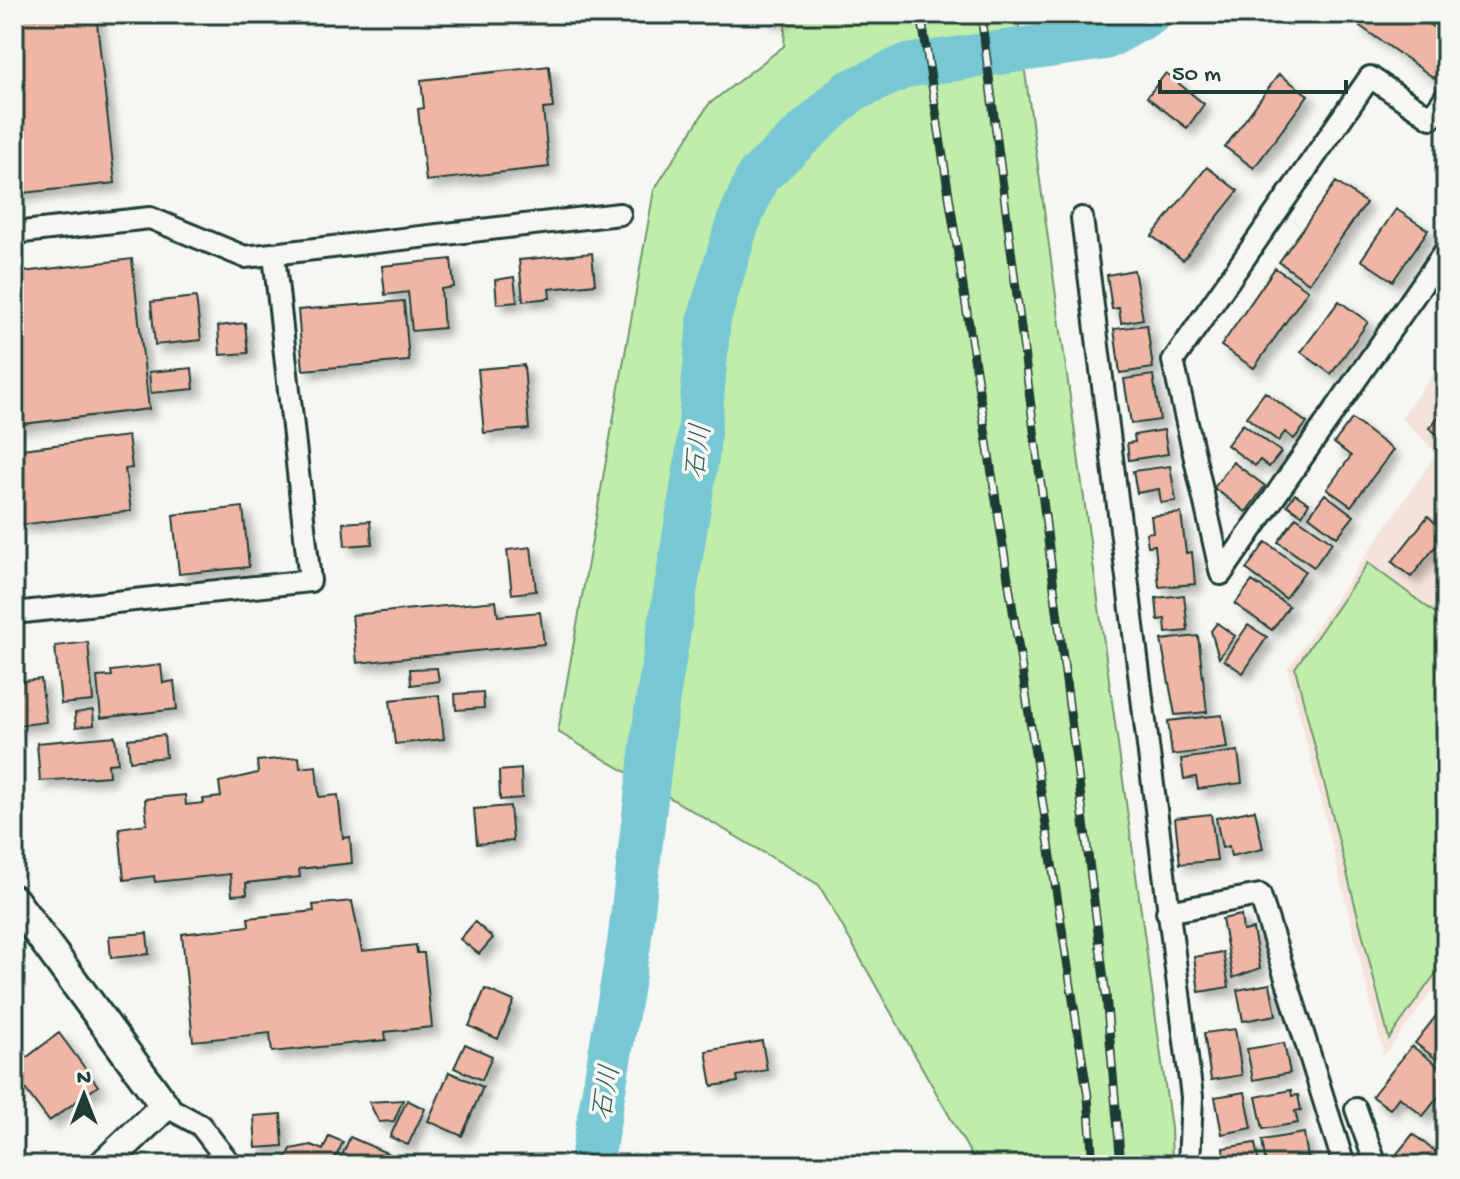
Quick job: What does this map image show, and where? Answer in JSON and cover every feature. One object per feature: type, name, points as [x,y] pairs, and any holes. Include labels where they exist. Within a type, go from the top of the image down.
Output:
[{"type":"street","points":[[1446,96],[1431,118],[1370,77],[1173,361],[1221,574],[1446,250]]},
{"type":"street","points":[[14,233],[150,218],[245,257],[620,214]]},
{"type":"street","points":[[1082,218],[1192,1097],[1189,1165]]},
{"type":"street","points":[[14,613],[310,581],[274,255]]},
{"type":"street","points":[[1167,912],[1260,895],[1344,1165]]},
{"type":"street","points":[[14,900],[165,1106],[200,1125],[231,1165]]},
{"type":"street","points":[[103,1165],[165,1106]]},
{"type":"street","points":[[1356,1109],[1376,1165]]},
{"type":"shaded area","points":[[1446,356],[1446,973],[1384,1056],[1288,668],[1437,453],[1401,418]]},
{"type":"green space","points":[[786,14],[1017,14],[1171,1128],[1172,1165],[977,1165],[819,885],[558,732],[654,190],[709,104],[784,46]]},
{"type":"green space","points":[[1368,563],[1446,621],[1446,959],[1389,1039],[1295,668]]},
{"type":"building","points":[[14,14],[96,14],[115,183],[14,194]]},
{"type":"building","points":[[765,14],[782,14],[782,20],[765,20]]},
{"type":"building","points":[[1364,14],[1414,14],[1446,36],[1446,62],[1434,78],[1357,24]]},
{"type":"building","points":[[549,66],[553,108],[543,109],[549,167],[426,181],[418,109],[424,108],[421,80]]},
{"type":"building","points":[[1166,73],[1204,104],[1187,128],[1147,97]]},
{"type":"building","points":[[1279,74],[1308,95],[1254,168],[1225,147]]},
{"type":"building","points":[[1207,167],[1238,191],[1183,260],[1152,236]]},
{"type":"building","points":[[1336,182],[1366,203],[1309,283],[1279,262]]},
{"type":"building","points":[[1396,209],[1428,230],[1393,281],[1361,260]]},
{"type":"building","points":[[592,253],[595,284],[549,289],[550,298],[523,301],[519,260]]},
{"type":"building","points":[[132,259],[149,409],[14,425],[14,273]]},
{"type":"building","points":[[451,259],[454,287],[441,289],[444,328],[412,331],[408,292],[385,295],[382,266]]},
{"type":"building","points":[[1275,268],[1308,290],[1254,368],[1221,346]]},
{"type":"building","points":[[1134,270],[1143,319],[1121,323],[1119,308],[1112,309],[1107,275]]},
{"type":"building","points":[[514,277],[517,302],[497,304],[495,280]]},
{"type":"building","points":[[196,297],[201,340],[155,345],[151,302]]},
{"type":"building","points":[[404,301],[409,361],[303,370],[298,310]]},
{"type":"building","points":[[1339,301],[1368,322],[1331,374],[1301,352]]},
{"type":"building","points":[[245,323],[248,353],[220,355],[218,326]]},
{"type":"building","points":[[1147,325],[1153,368],[1120,373],[1114,329]]},
{"type":"building","points":[[524,365],[529,429],[484,433],[478,369]]},
{"type":"building","points":[[192,368],[194,389],[151,393],[149,372]]},
{"type":"building","points":[[1153,375],[1160,420],[1131,424],[1124,379]]},
{"type":"building","points":[[1265,392],[1307,423],[1294,439],[1285,432],[1278,441],[1246,417]]},
{"type":"building","points":[[1446,407],[1446,441],[1429,428]]},
{"type":"building","points":[[1352,419],[1393,450],[1351,506],[1327,489],[1351,456],[1334,443]]},
{"type":"building","points":[[1243,424],[1281,452],[1269,467],[1260,460],[1255,466],[1227,445]]},
{"type":"building","points":[[1164,430],[1168,454],[1129,460],[1127,443],[1135,442],[1134,435]]},
{"type":"building","points":[[128,436],[132,468],[125,469],[131,511],[20,525],[14,487],[14,450]]},
{"type":"building","points":[[1233,462],[1265,486],[1246,512],[1214,488]]},
{"type":"building","points":[[1170,466],[1176,501],[1161,503],[1159,489],[1137,493],[1133,471]]},
{"type":"building","points":[[1295,494],[1309,503],[1302,515],[1287,505]]},
{"type":"building","points":[[1325,494],[1354,516],[1337,537],[1309,516]]},
{"type":"building","points":[[243,507],[249,567],[179,574],[173,515]]},
{"type":"building","points":[[1181,513],[1186,553],[1192,552],[1195,584],[1159,587],[1155,545],[1148,546],[1146,533],[1153,532],[1151,516]]},
{"type":"building","points":[[1428,516],[1446,533],[1411,577],[1392,562]]},
{"type":"building","points":[[1296,517],[1332,542],[1314,567],[1278,542]]},
{"type":"building","points":[[370,521],[372,544],[345,546],[343,523]]},
{"type":"building","points":[[1266,542],[1305,571],[1285,598],[1246,569]]},
{"type":"building","points":[[531,547],[536,591],[512,594],[507,550]]},
{"type":"building","points":[[1252,581],[1289,606],[1272,630],[1235,604]]},
{"type":"building","points":[[1184,595],[1188,631],[1166,633],[1165,619],[1158,620],[1156,598]]},
{"type":"building","points":[[496,601],[498,616],[540,612],[544,644],[357,663],[352,615]]},
{"type":"building","points":[[1217,623],[1235,636],[1219,658],[1211,631]]},
{"type":"building","points":[[1248,625],[1267,637],[1243,673],[1224,660]]},
{"type":"building","points":[[1198,636],[1207,712],[1175,715],[1161,640]]},
{"type":"building","points":[[88,642],[93,701],[61,704],[55,646]]},
{"type":"building","points":[[161,665],[163,683],[174,681],[177,709],[101,718],[97,677],[112,676],[111,671]]},
{"type":"building","points":[[437,668],[439,681],[411,685],[410,669]]},
{"type":"building","points":[[41,679],[46,722],[14,726],[14,682]]},
{"type":"building","points":[[483,692],[484,708],[456,710],[455,694]]},
{"type":"building","points":[[439,695],[444,739],[395,744],[390,700]]},
{"type":"building","points":[[93,710],[94,725],[76,727],[75,713]]},
{"type":"building","points":[[1222,715],[1227,748],[1172,755],[1168,721]]},
{"type":"building","points":[[164,735],[166,757],[130,761],[128,739]]},
{"type":"building","points":[[115,736],[118,763],[108,764],[109,776],[40,781],[37,743]]},
{"type":"building","points":[[1238,751],[1242,783],[1198,789],[1196,777],[1184,779],[1181,759]]},
{"type":"building","points":[[299,757],[300,768],[316,766],[319,797],[338,795],[343,838],[350,837],[352,863],[299,869],[300,877],[246,883],[247,894],[232,895],[230,874],[155,882],[154,876],[124,880],[119,828],[147,824],[145,799],[185,795],[186,805],[204,803],[203,799],[221,797],[219,782],[258,773],[257,761]]},
{"type":"building","points":[[521,769],[522,798],[500,800],[499,771]]},
{"type":"building","points":[[510,806],[513,841],[477,844],[474,809]]},
{"type":"building","points":[[1255,810],[1263,849],[1231,856],[1229,846],[1222,848],[1216,818]]},
{"type":"building","points":[[1211,814],[1217,860],[1180,864],[1175,818]]},
{"type":"building","points":[[352,901],[362,951],[416,945],[417,953],[424,953],[432,1027],[385,1032],[386,1040],[272,1052],[270,1033],[193,1041],[182,934],[249,926],[248,918],[314,911],[313,905]]},
{"type":"building","points":[[1241,915],[1243,931],[1253,929],[1260,968],[1233,978],[1222,919]]},
{"type":"building","points":[[475,922],[493,938],[479,954],[460,939]]},
{"type":"building","points":[[147,933],[149,954],[111,958],[109,936]]},
{"type":"building","points":[[1223,952],[1229,987],[1199,992],[1194,957]]},
{"type":"building","points":[[1270,984],[1276,1015],[1243,1021],[1237,990]]},
{"type":"building","points":[[485,989],[514,1001],[498,1039],[469,1026]]},
{"type":"building","points":[[1446,1003],[1446,1066],[1415,1043]]},
{"type":"building","points":[[1235,1029],[1242,1075],[1211,1080],[1204,1033]]},
{"type":"building","points":[[59,1033],[98,1086],[49,1121],[14,1074],[14,1067]]},
{"type":"building","points":[[762,1041],[767,1070],[737,1076],[738,1082],[712,1086],[706,1051]]},
{"type":"building","points":[[1284,1043],[1290,1073],[1253,1080],[1247,1049]]},
{"type":"building","points":[[465,1044],[492,1056],[482,1080],[454,1068]]},
{"type":"building","points":[[1412,1046],[1446,1072],[1446,1087],[1423,1116],[1399,1097],[1390,1109],[1372,1096]]},
{"type":"building","points":[[449,1072],[483,1087],[462,1136],[428,1121]]},
{"type":"building","points":[[1291,1090],[1292,1096],[1298,1095],[1301,1110],[1295,1111],[1298,1123],[1263,1129],[1256,1097]]},
{"type":"building","points":[[1245,1092],[1252,1128],[1222,1134],[1215,1097]]},
{"type":"building","points":[[403,1100],[394,1121],[379,1122],[369,1102]]},
{"type":"building","points":[[407,1100],[425,1109],[408,1145],[390,1137]]},
{"type":"building","points":[[281,1114],[283,1146],[256,1148],[254,1116]]},
{"type":"building","points":[[1304,1133],[1309,1165],[1266,1165],[1262,1140]]},
{"type":"building","points":[[1413,1134],[1443,1158],[1437,1165],[1406,1165],[1395,1156]]},
{"type":"building","points":[[329,1136],[343,1142],[332,1165],[283,1165],[291,1149],[311,1145],[323,1150]]},
{"type":"building","points":[[350,1137],[389,1154],[384,1165],[338,1165]]},
{"type":"building","points":[[1255,1143],[1259,1165],[1226,1165],[1223,1148]]},
{"type":"waterway","name":"石川","points":[[591,1165],[629,944],[657,704],[697,458],[709,319],[737,225],[758,176],[849,92],[906,66],[1105,38],[1149,14]]},
{"type":"railway","points":[[921,14],[1088,1097],[1093,1165]]},
{"type":"railway","points":[[981,14],[1106,995],[1121,1165]]}]
